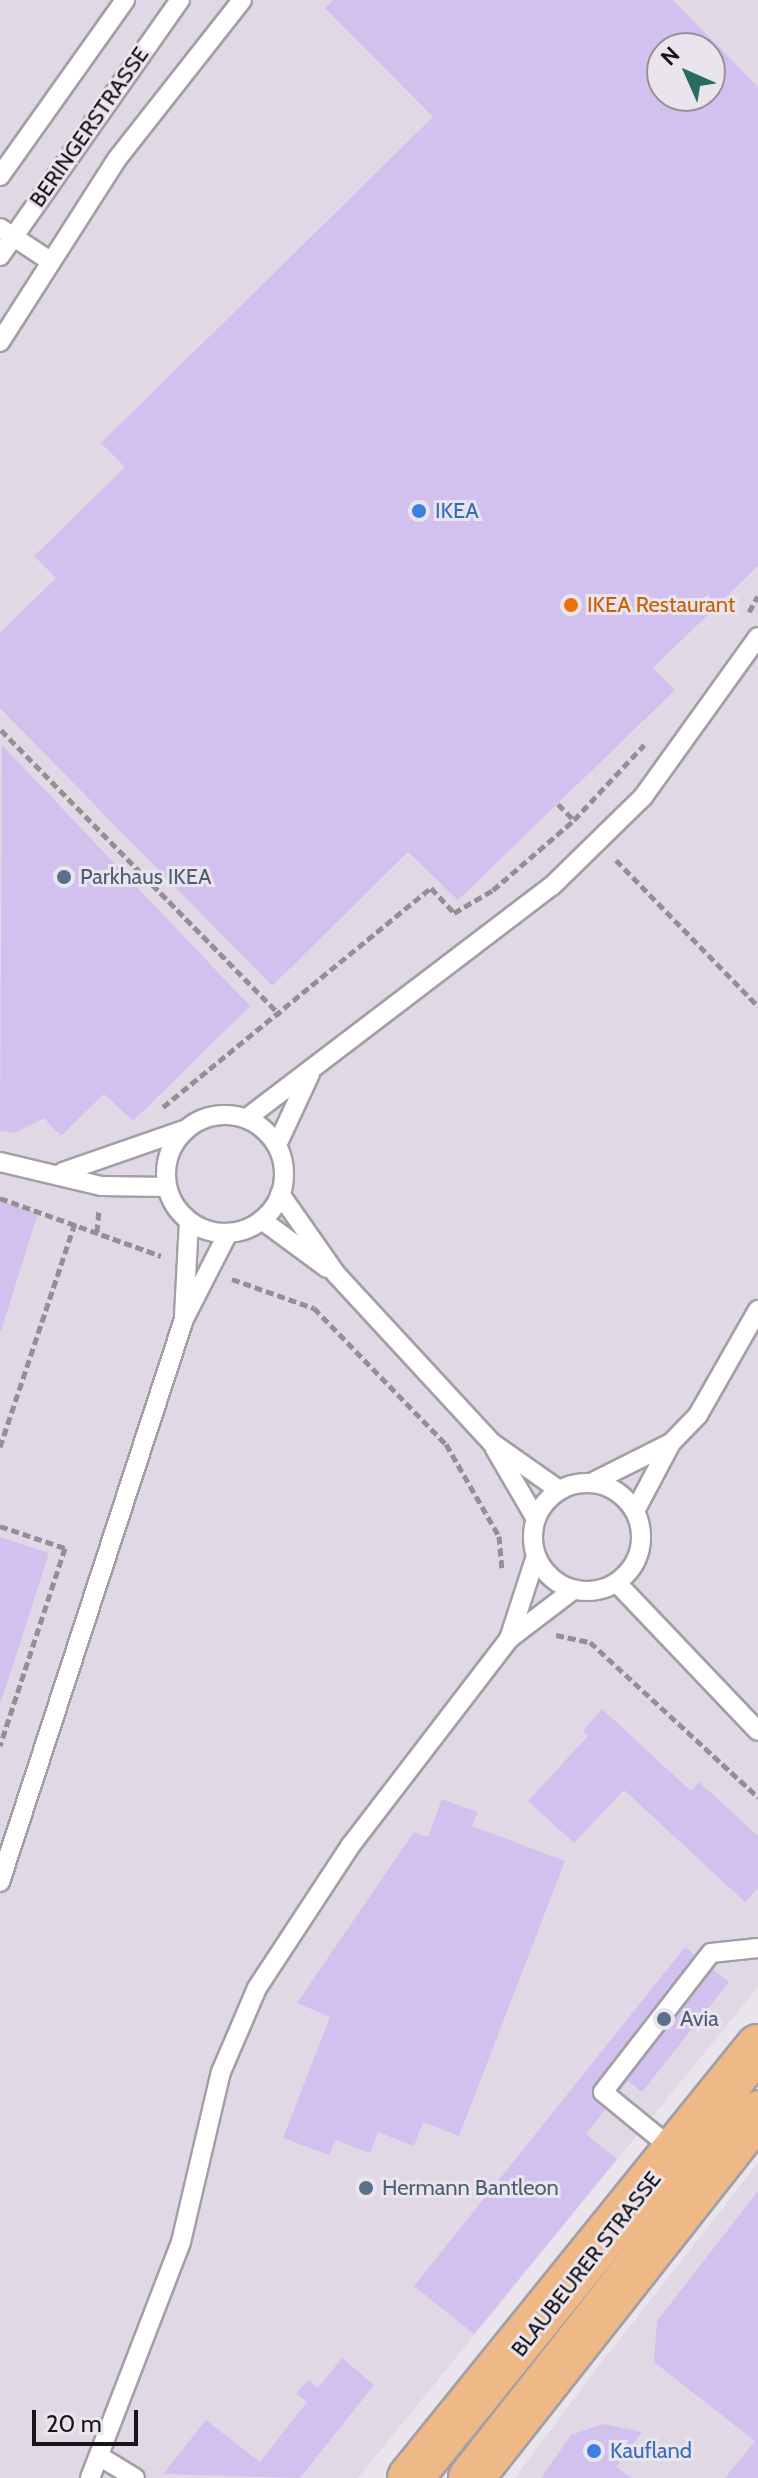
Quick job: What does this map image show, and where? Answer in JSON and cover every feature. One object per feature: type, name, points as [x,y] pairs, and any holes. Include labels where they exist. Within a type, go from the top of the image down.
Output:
[{"type":"main road","name":"BLAUBEURER STRASSE","points":[[471,2478],[485,2409],[666,2143],[758,2047]]},
{"type":"main road","name":"BLAUBEURER STRASSE","points":[[410,2478],[485,2409],[758,2113]]},
{"type":"lane","name":"BERINGERSTRASSE","points":[[0,176],[125,0]]},
{"type":"lane","name":"BERINGERSTRASSE","points":[[0,256],[6,232],[180,0]]},
{"type":"lane","points":[[0,342],[47,259],[242,0]]},
{"type":"lane","points":[[6,232],[47,259]]},
{"type":"lane","points":[[247,1118],[312,1072],[552,886],[643,797],[758,637]]},
{"type":"lane","points":[[312,1072],[277,1145],[280,1194],[336,1274],[491,1442],[559,1490]]},
{"type":"lane","points":[[63,1172],[184,1130],[214,1115],[247,1118],[277,1145]]},
{"type":"lane","points":[[184,1130],[166,1166],[167,1187],[189,1221],[184,1319]]},
{"type":"lane","points":[[0,1162],[63,1172],[101,1186],[167,1187]]},
{"type":"lane","points":[[189,1221],[228,1233],[262,1220],[280,1194]]},
{"type":"lane","points":[[262,1220],[336,1274]]},
{"type":"lane","points":[[0,1882],[184,1319],[213,1272],[228,1233]]},
{"type":"lane","points":[[635,1511],[671,1443],[698,1415],[758,1310]]},
{"type":"lane","points":[[491,1442],[536,1519],[536,1556],[516,1609],[509,1639]]},
{"type":"lane","points":[[536,1519],[559,1490],[591,1483],[671,1443]]},
{"type":"lane","points":[[591,1483],[617,1491],[635,1511],[641,1542],[617,1583]]},
{"type":"lane","points":[[536,1556],[557,1583],[573,1590]]},
{"type":"lane","points":[[90,2478],[181,2242],[221,2072],[257,1988],[351,1845],[509,1639],[536,1622],[573,1590],[617,1583]]},
{"type":"lane","points":[[617,1583],[758,1731]]},
{"type":"lane","points":[[666,2143],[603,2092],[711,1953],[758,1948]]},
{"type":"lane","points":[[99,2456],[135,2478]]},
{"type":"path","points":[[745,618],[758,596]]},
{"type":"path","points":[[1,730],[280,1015]]},
{"type":"path","points":[[158,1111],[280,1015],[431,888],[454,913],[493,890],[574,820],[650,739]]},
{"type":"path","points":[[558,804],[758,1006]]},
{"type":"path","points":[[0,1198],[185,1263]]},
{"type":"path","points":[[0,1447],[75,1223]]},
{"type":"path","points":[[213,1272],[314,1308],[446,1444],[499,1536],[497,1596],[516,1609]]},
{"type":"path","points":[[0,1526],[65,1548],[0,1746]]},
{"type":"path","points":[[536,1622],[549,1633],[590,1642],[758,1797]]},
{"type":"shaded area","points":[[0,0],[758,0],[758,1987],[358,2478],[0,2478]]},
{"type":"shaded area","points":[[758,2163],[758,2478],[515,2478],[597,2368]]},
{"type":"building","name":"IKEA","points":[[333,0],[673,0],[704,32],[646,32],[646,112],[726,112],[726,54],[758,87],[758,566],[653,668],[675,690],[458,900],[408,852],[272,986],[0,708],[0,633],[56,578],[34,556],[125,467],[101,443],[433,117],[325,8]]},
{"type":"building","name":"Parkhaus IKEA","points":[[2,745],[250,1006],[133,1121],[104,1094],[61,1136],[44,1118],[15,1133],[0,1131]]},
{"type":"building","points":[[0,1201],[38,1213],[1,1331],[0,1330]]},
{"type":"building","points":[[0,1537],[49,1553],[1,1702],[0,1702]]},
{"type":"building","points":[[602,1709],[691,1791],[699,1782],[758,1836],[758,1888],[745,1902],[624,1790],[574,1843],[528,1801],[588,1736],[583,1731]]},
{"type":"building","points":[[442,1799],[478,1812],[472,1826],[565,1861],[459,2136],[423,2122],[414,2146],[378,2132],[370,2153],[335,2140],[329,2155],[283,2138],[330,2017],[297,2003],[414,1832],[428,1837]]},
{"type":"building","points":[[685,1947],[729,1982],[642,2092],[628,2081],[586,2134],[617,2159],[474,2334],[414,2286]]},
{"type":"building","points":[[758,2191],[758,2478],[725,2478],[755,2441],[654,2362],[657,2321]]},
{"type":"building","points":[[342,2358],[374,2385],[300,2478],[163,2474],[206,2420],[260,2462],[307,2402],[296,2394],[308,2380],[318,2388]]},
{"type":"building","name":"Kaufland","points":[[602,2424],[642,2432],[616,2467],[632,2478],[541,2478],[571,2435]]},
{"type":"place","name":"IKEA","points":[[419,511]]},
{"type":"place","name":"IKEA Restaurant","points":[[571,605]]},
{"type":"place","name":"Parkhaus IKEA","points":[[64,877]]},
{"type":"place","name":"Avia","points":[[664,2019]]},
{"type":"place","name":"Hermann Bantleon","points":[[366,2188]]},
{"type":"place","name":"Kaufland","points":[[594,2451]]}]
